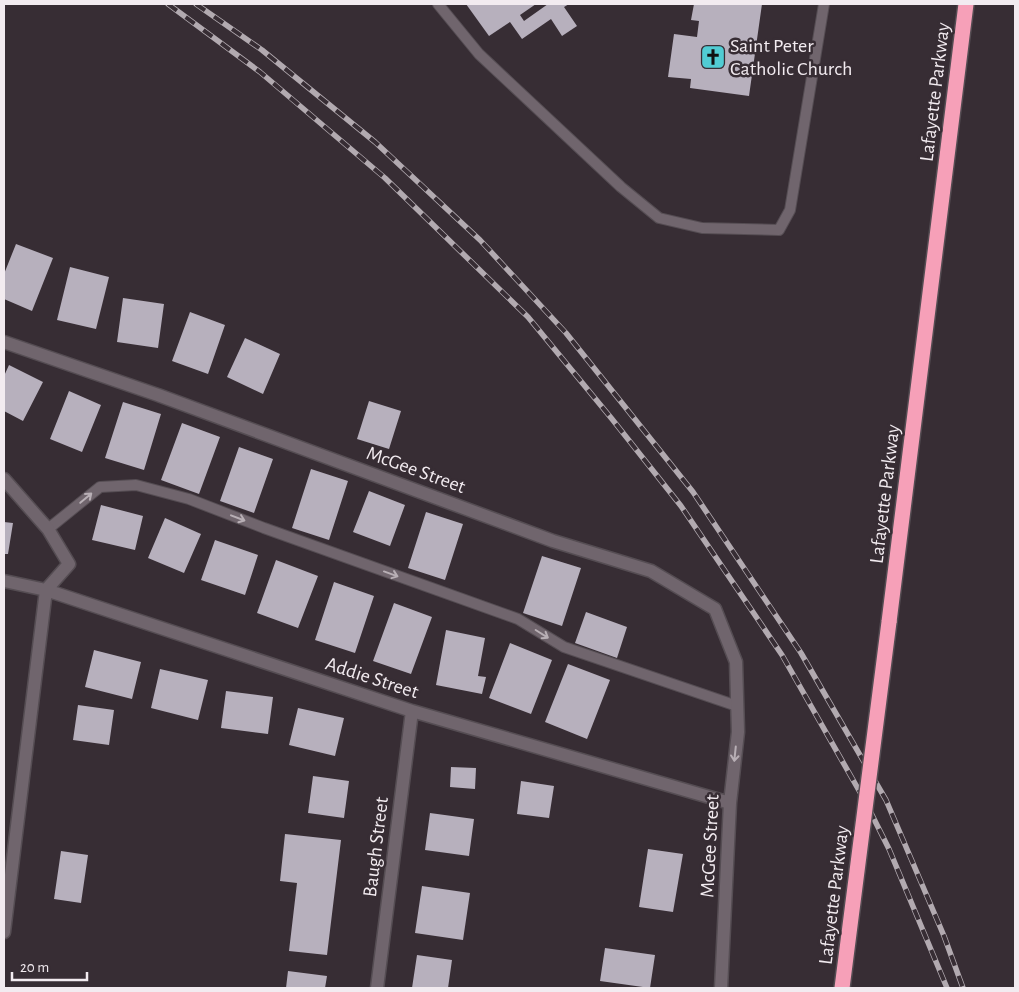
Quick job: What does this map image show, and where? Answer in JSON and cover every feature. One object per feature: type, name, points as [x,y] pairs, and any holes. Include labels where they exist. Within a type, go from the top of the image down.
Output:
[{"type":"highway","name":"Lafayette Parkway","points":[[842,988],[966,4]]},
{"type":"street","name":"McGee Street","points":[[4,342],[158,395],[553,541],[651,571],[715,609],[736,662],[738,732],[730,803],[721,988]]},
{"type":"street","points":[[4,479],[48,530],[69,564],[46,590],[4,932]]},
{"type":"street","name":"Addie Street","points":[[4,581],[46,590],[412,711],[730,803]]},
{"type":"street","name":"Baugh Street","points":[[377,988],[412,711]]},
{"type":"lane","points":[[438,4],[479,54],[621,187],[659,218],[702,228],[779,230],[790,210],[824,4]]},
{"type":"lane","points":[[48,530],[100,487],[136,485],[188,499],[518,619],[564,647],[737,706]]},
{"type":"building","points":[[466,4],[536,4],[520,15],[524,21],[548,4],[569,4],[564,7],[577,26],[562,36],[551,19],[522,39],[510,22],[489,36]]},
{"type":"building","name":"Saint Peter Catholic Church","points":[[694,4],[762,4],[749,96],[690,88],[691,79],[668,77],[674,34],[697,37],[699,21],[691,20]]},
{"type":"building","points":[[16,244],[53,258],[32,311],[4,299],[4,274]]},
{"type":"building","points":[[70,267],[109,277],[96,329],[57,320]]},
{"type":"building","points":[[123,298],[164,304],[158,348],[117,342]]},
{"type":"building","points":[[190,312],[225,325],[208,374],[172,361]]},
{"type":"building","points":[[245,338],[280,354],[263,394],[227,377]]},
{"type":"building","points":[[9,365],[43,382],[23,421],[4,411],[4,376]]},
{"type":"building","points":[[69,391],[101,405],[82,452],[50,439]]},
{"type":"building","points":[[369,401],[401,411],[389,449],[357,439]]},
{"type":"building","points":[[123,402],[161,414],[144,470],[105,458]]},
{"type":"building","points":[[182,423],[220,437],[199,494],[161,480]]},
{"type":"building","points":[[239,447],[273,459],[254,513],[220,501]]},
{"type":"building","points":[[311,469],[348,481],[329,540],[292,528]]},
{"type":"building","points":[[369,491],[405,505],[390,546],[353,532]]},
{"type":"building","points":[[101,505],[143,516],[135,550],[92,540]]},
{"type":"building","points":[[426,512],[463,524],[445,580],[408,568]]},
{"type":"building","points":[[165,518],[201,534],[184,573],[148,558]]},
{"type":"building","points":[[4,522],[13,523],[8,554],[4,554]]},
{"type":"building","points":[[215,540],[258,555],[245,595],[201,580]]},
{"type":"building","points":[[542,556],[581,568],[562,626],[523,613]]},
{"type":"building","points":[[276,560],[318,576],[298,628],[257,613]]},
{"type":"building","points":[[334,582],[374,596],[355,653],[315,640]]},
{"type":"building","points":[[394,603],[432,617],[411,674],[373,661]]},
{"type":"building","points":[[586,612],[627,627],[617,658],[575,643]]},
{"type":"building","points":[[446,630],[485,638],[478,676],[486,677],[482,694],[436,685]]},
{"type":"building","points":[[510,643],[552,660],[531,714],[489,698]]},
{"type":"building","points":[[94,650],[141,662],[132,699],[85,687]]},
{"type":"building","points":[[568,664],[610,680],[587,739],[545,722]]},
{"type":"building","points":[[160,669],[208,680],[198,720],[151,708]]},
{"type":"building","points":[[226,691],[273,697],[268,734],[221,728]]},
{"type":"building","points":[[78,705],[114,710],[109,745],[73,740]]},
{"type":"building","points":[[298,708],[344,718],[335,756],[289,745]]},
{"type":"building","points":[[451,767],[476,768],[475,789],[450,787]]},
{"type":"building","points":[[313,776],[349,781],[344,818],[308,813]]},
{"type":"building","points":[[521,781],[554,786],[549,818],[517,814]]},
{"type":"building","points":[[430,813],[474,819],[469,856],[425,850]]},
{"type":"building","points":[[285,834],[341,840],[327,955],[289,951],[297,883],[280,881]]},
{"type":"building","points":[[648,849],[683,854],[673,912],[639,907]]},
{"type":"building","points":[[61,851],[88,855],[81,903],[54,899]]},
{"type":"building","points":[[422,886],[470,893],[463,940],[415,933]]},
{"type":"building","points":[[605,948],[655,955],[650,988],[600,981]]},
{"type":"building","points":[[417,955],[452,960],[448,988],[412,988]]},
{"type":"building","points":[[288,971],[327,976],[325,988],[286,988]]},
{"type":"railway","points":[[168,4],[260,72],[385,178],[528,317],[681,506],[782,655],[865,801],[889,849],[947,988]]},
{"type":"railway","points":[[196,4],[262,50],[375,142],[480,240],[566,333],[693,492],[801,653],[886,800],[944,936],[963,988]]},
{"type":"place","name":"Saint Peter Catholic Church","points":[[713,57]]}]
